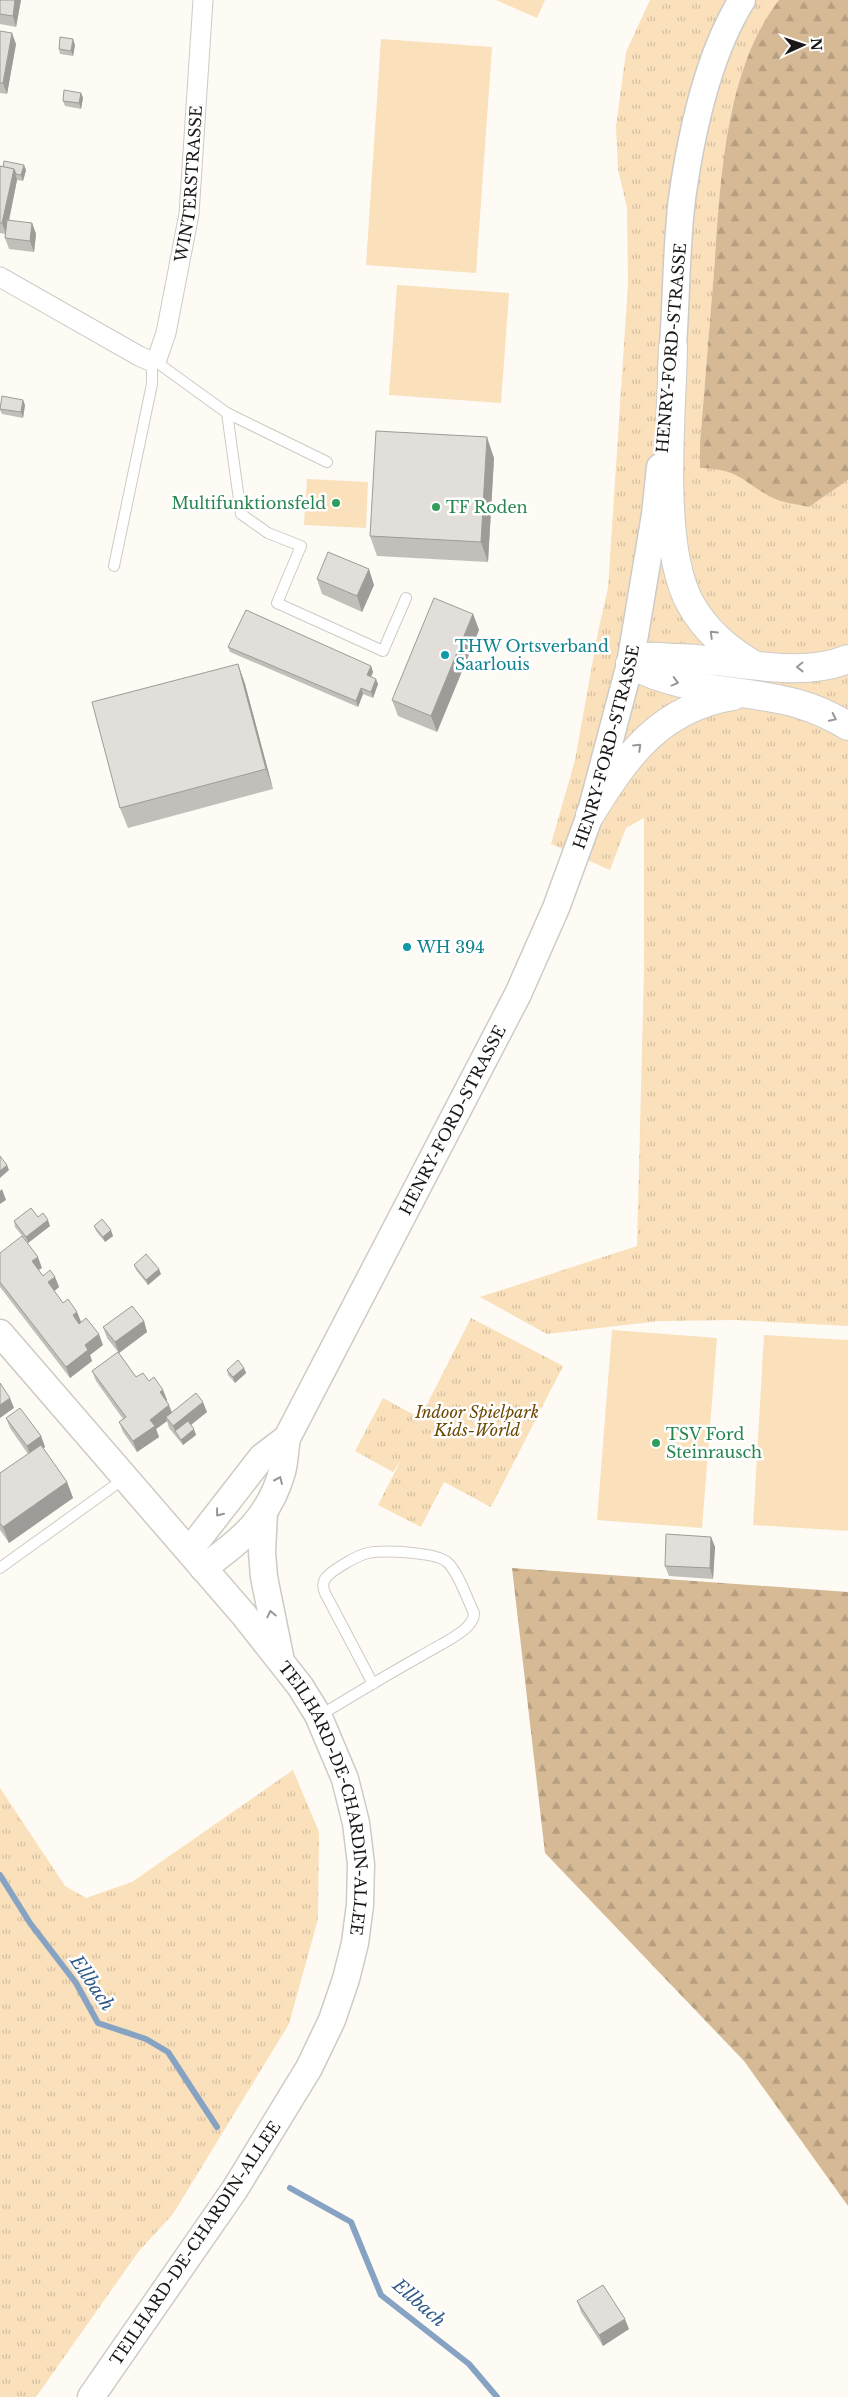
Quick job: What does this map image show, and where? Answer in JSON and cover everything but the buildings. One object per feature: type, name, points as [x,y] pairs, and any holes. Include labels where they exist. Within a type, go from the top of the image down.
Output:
[{"type":"highway","points":[[674,347],[669,501],[678,572],[690,602],[709,631],[731,651],[752,664]]},
{"type":"highway","points":[[630,664],[648,657],[690,658],[804,668],[834,665],[848,660]]},
{"type":"highway","points":[[630,664],[648,674],[681,684],[799,704],[833,717],[848,726]]},
{"type":"highway","points":[[590,815],[630,755],[679,713],[710,700],[745,694]]},
{"type":"street","name":"WINTERSTRASSE","points":[[154,361],[166,333],[189,214],[204,0]]},
{"type":"street","name":"HENRY-FORD-STRASSE","points":[[196,1560],[248,1534],[264,1513],[283,1471],[287,1438],[518,994],[556,908],[590,815],[630,664],[655,514],[674,347],[682,199],[697,121],[710,69],[732,15],[742,0]]},
{"type":"street","points":[[0,276],[139,356],[154,361]]},
{"type":"street","name":"TEILHARD-DE-CHARDIN-ALLEE","points":[[0,1333],[196,1560],[281,1662],[318,1716],[345,1779],[356,1823],[360,1864],[360,1905],[355,1943],[346,1979],[332,2020],[309,2068],[235,2189],[91,2397]]},
{"type":"street","name":"HENRY-FORD-STRASSE","points":[[196,1560],[262,1457],[287,1438]]},
{"type":"street","points":[[264,1513],[262,1552],[264,1577],[281,1662]]},
{"type":"lane","points":[[154,361],[227,413],[327,462]]},
{"type":"lane","points":[[114,566],[152,384],[154,361]]},
{"type":"lane","points":[[227,413],[241,514],[268,533],[301,546],[277,603],[383,651],[406,598]]},
{"type":"lane","points":[[0,1568],[125,1478]]},
{"type":"lane","points":[[318,1716],[373,1684],[463,1630],[473,1620],[474,1613],[455,1573],[443,1559],[434,1556],[394,1552],[369,1553],[330,1574],[324,1580],[325,1593],[373,1684]]},
{"type":"green space","points":[[496,0],[545,0],[537,18]]},
{"type":"green space","points":[[650,0],[779,0],[761,28],[746,60],[728,130],[719,203],[700,442],[700,468],[722,469],[741,476],[773,498],[809,507],[848,480],[848,1326],[736,1320],[660,1321],[547,1334],[480,1297],[637,1246],[644,970],[644,818],[626,828],[610,870],[551,844],[575,760],[598,632],[608,588],[628,283],[627,208],[618,169],[616,126],[626,52]]},
{"type":"green space","points":[[779,0],[848,0],[848,480],[809,507],[775,499],[731,473],[700,468],[700,442],[719,203],[728,130],[746,60],[761,28]]},
{"type":"green space","points":[[381,39],[492,47],[476,273],[366,265]]},
{"type":"green space","points":[[397,285],[509,293],[501,403],[389,395]]},
{"type":"green space","name":"Multifunktionsfeld","points":[[307,479],[368,482],[366,528],[304,525]]},
{"type":"green space","name":"Indoor Spielpark Kids-World","points":[[471,1318],[563,1366],[491,1507],[444,1482],[421,1527],[378,1505],[401,1460],[393,1472],[355,1451],[383,1398],[420,1418]]},
{"type":"green space","name":"TSV Ford Steinrausch","points":[[612,1330],[717,1338],[702,1528],[597,1520]]},
{"type":"green space","points":[[764,1335],[848,1340],[848,1531],[753,1525]]},
{"type":"green space","points":[[512,1568],[848,1592],[848,2206],[744,2061],[545,1853]]},
{"type":"green space","points":[[293,1770],[319,1832],[318,1919],[289,2024],[173,2214],[139,2251],[36,2397],[0,2397],[0,1788],[65,1886],[86,1898],[132,1882]]},
{"type":"waterway","name":"Ellbach","points":[[0,1875],[30,1923],[76,1983],[98,2023],[146,2039],[168,2052],[217,2127]]},
{"type":"waterway","name":"Ellbach","points":[[290,2188],[351,2222],[381,2295],[469,2364],[497,2397]]},
{"type":"place","name":"Multifunktionsfeld","points":[[336,503]]},
{"type":"place","name":"TF Roden","points":[[436,507]]},
{"type":"place","name":"THW Ortsverband Saarlouis","points":[[445,655]]},
{"type":"place","name":"WH 394","points":[[407,947]]},
{"type":"place","name":"TSV Ford Steinrausch","points":[[656,1443]]}]
